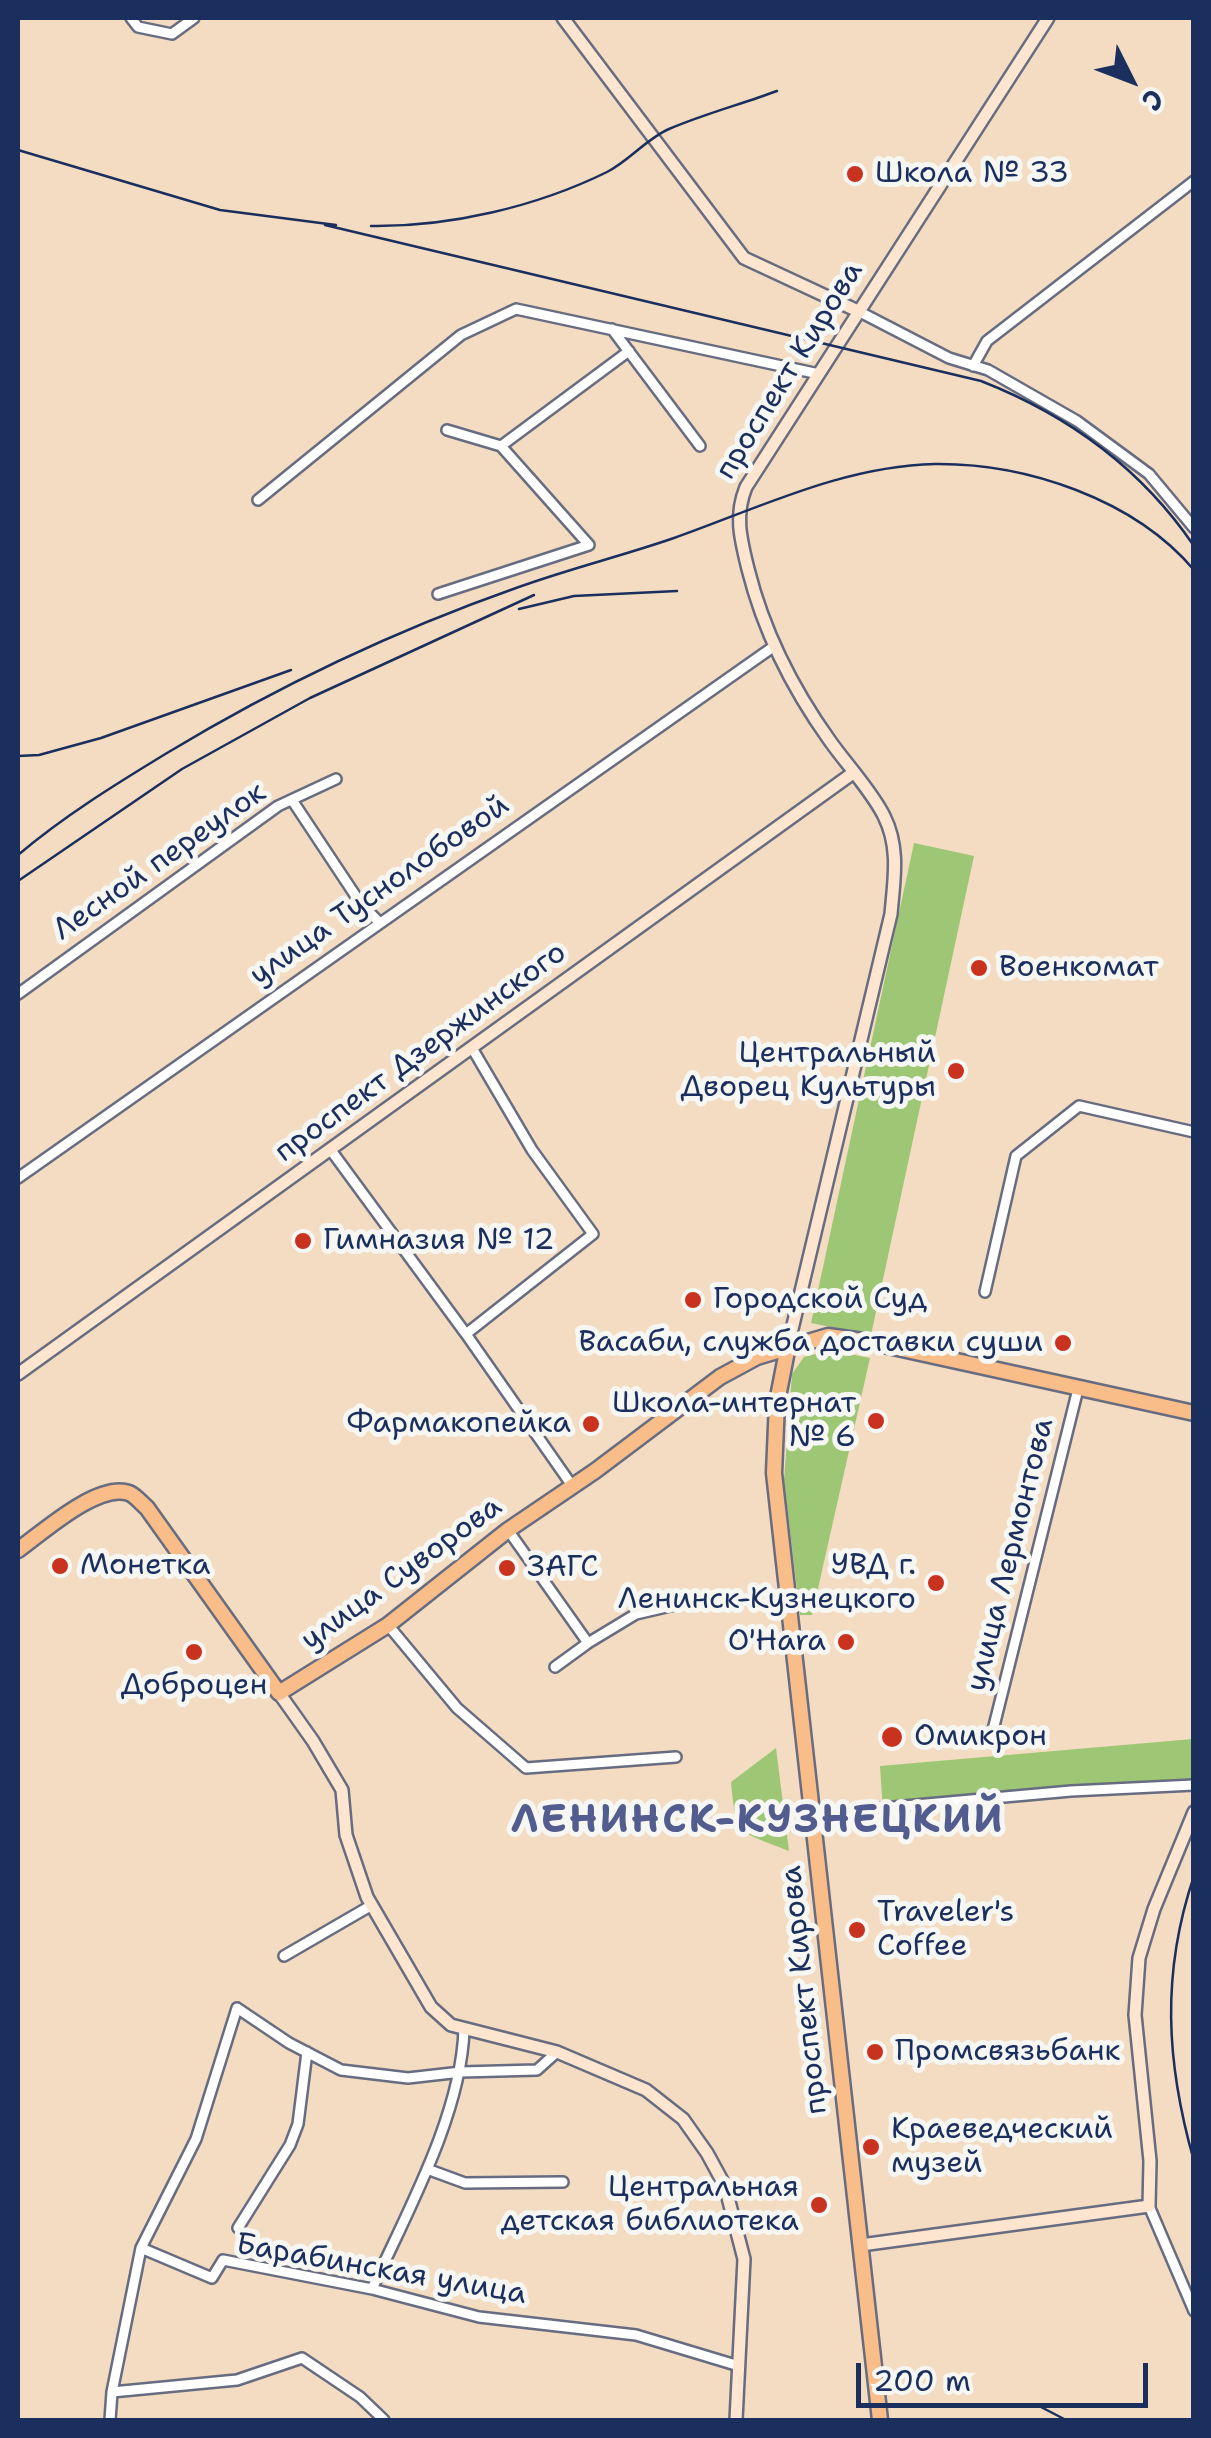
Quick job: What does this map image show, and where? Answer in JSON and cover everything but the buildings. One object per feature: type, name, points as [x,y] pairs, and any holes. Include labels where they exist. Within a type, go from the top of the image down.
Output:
[{"type":"main road","name":"улица Суворова","points":[[279,1693],[388,1625],[508,1530],[573,1487],[720,1377],[757,1357],[828,1336],[1078,1389]]},
{"type":"main road","name":"проспект Кирова","points":[[788,1346],[777,1402],[774,1472],[880,2420]]},
{"type":"main road","points":[[1078,1389],[1194,1414]]},
{"type":"main road","points":[[18,1550],[86,1502],[106,1492],[129,1493],[148,1508],[279,1693]]},
{"type":"street","points":[[131,18],[138,27],[172,34],[194,18]]},
{"type":"street","points":[[563,18],[744,258],[949,358],[988,370],[1076,421],[1148,474],[1194,528]]},
{"type":"street","name":"проспект Кирова","points":[[788,1346],[891,914],[896,852],[884,815],[801,698],[773,646],[758,608],[739,532],[739,503],[1048,18]]},
{"type":"street","points":[[973,366],[988,342],[1194,182]]},
{"type":"street","points":[[258,500],[461,335],[516,308],[819,374]]},
{"type":"street","points":[[612,330],[700,446]]},
{"type":"street","points":[[501,446],[628,351]]},
{"type":"street","points":[[438,594],[589,546],[501,446],[447,430]]},
{"type":"street","name":"улица Туснолобовой","points":[[18,1178],[773,646]]},
{"type":"street","name":"проспект Дзержинского","points":[[18,1374],[853,773]]},
{"type":"street","name":"Лесной переулок","points":[[18,994],[278,806],[336,779]]},
{"type":"street","points":[[292,800],[361,904],[379,922]]},
{"type":"street","points":[[466,1334],[593,1234],[532,1150],[472,1048]]},
{"type":"street","points":[[986,1292],[1016,1156],[1040,1134],[1079,1106],[1194,1132]]},
{"type":"street","points":[[330,1149],[573,1487]]},
{"type":"street","name":"улица Лермонтова","points":[[992,1734],[1078,1389]]},
{"type":"street","points":[[508,1530],[588,1643]]},
{"type":"street","points":[[555,1668],[636,1614],[679,1604]]},
{"type":"street","points":[[388,1625],[457,1708],[526,1768],[676,1757]]},
{"type":"street","points":[[279,1693],[342,1790],[346,1835],[354,1863],[372,1905],[430,2007],[451,2025],[464,2030],[557,2052],[646,2090],[683,2119],[707,2153],[725,2186],[744,2259],[736,2420]]},
{"type":"street","points":[[882,1808],[1071,1791],[1194,1785]]},
{"type":"street","points":[[1194,1812],[1154,1908],[1137,1972],[1135,2014],[1150,2161],[1149,2206],[1194,2310]]},
{"type":"street","points":[[284,1956],[372,1905]]},
{"type":"street","points":[[110,2420],[141,2248],[196,2139],[237,2008],[342,2070],[408,2078],[537,2070],[557,2052]]},
{"type":"street","points":[[372,2289],[427,2169],[461,2072],[464,2030]]},
{"type":"street","points":[[238,2228],[290,2145],[298,2124],[307,2052]]},
{"type":"street","points":[[427,2169],[465,2183],[562,2182]]},
{"type":"street","points":[[860,2245],[1149,2206]]},
{"type":"street","name":"Барабинская улица","points":[[141,2248],[212,2278],[223,2260],[372,2289],[478,2317],[636,2335],[739,2366]]},
{"type":"street","points":[[112,2392],[238,2380],[302,2358],[360,2397],[384,2420]]},
{"type":"green space","points":[[914,843],[974,856],[871,1335],[811,1323]]},
{"type":"green space","points":[[831,1350],[870,1358],[812,1615],[800,1615],[784,1480],[792,1374],[804,1357]]},
{"type":"green space","points":[[1193,1739],[1193,1784],[883,1812],[880,1766]]},
{"type":"green space","points":[[776,1748],[789,1851],[744,1830],[733,1800],[731,1782]]},
{"type":"railway","points":[[371,226],[461,219],[522,205],[607,172],[669,129],[777,91]]},
{"type":"railway","points":[[18,150],[220,210],[336,225]]},
{"type":"railway","points":[[325,225],[981,381],[1044,410],[1100,447],[1151,492],[1194,546]]},
{"type":"railway","points":[[18,855],[72,814],[167,753],[251,705],[381,641],[536,581],[674,538],[802,490],[867,472],[935,464],[970,465],[1041,478],[1110,505],[1141,523],[1194,570]]},
{"type":"railway","points":[[519,609],[574,596],[677,591]]},
{"type":"railway","points":[[18,881],[182,769],[310,698],[534,595]]},
{"type":"railway","points":[[18,756],[39,755],[101,738],[291,670]]},
{"type":"railway","points":[[1194,1876],[1176,1948],[1171,2018],[1178,2089],[1194,2161]]},
{"type":"railway","points":[[1041,2407],[1066,2420]]},
{"type":"place","name":"Школа № 33","points":[[855,174]]},
{"type":"place","name":"Военкомат","points":[[979,968]]},
{"type":"place","name":"Центральный Дворец Культуры","points":[[956,1071]]},
{"type":"place","name":"Гимназия № 12","points":[[303,1241]]},
{"type":"place","name":"Городской Суд","points":[[693,1300]]},
{"type":"place","name":"Васаби, служба доставки суши","points":[[1063,1343]]},
{"type":"place","name":"Школа-интернат № 6","points":[[876,1421]]},
{"type":"place","name":"Фармакопейка","points":[[591,1424]]},
{"type":"place","name":"Монетка","points":[[60,1566]]},
{"type":"place","name":"ЗАГС","points":[[507,1568]]},
{"type":"place","name":"УВД г. Ленинск-Кузнецкого","points":[[936,1583]]},
{"type":"place","name":"O'Hara","points":[[846,1642]]},
{"type":"place","name":"Доброцен","points":[[194,1652]]},
{"type":"place","name":"Омикрон","points":[[892,1737]]},
{"type":"place","name":"Traveler's Coffee","points":[[857,1930]]},
{"type":"place","name":"Промсвязьбанк","points":[[875,2052]]},
{"type":"place","name":"Краеведческий музей","points":[[871,2147]]},
{"type":"place","name":"Центральная детская библиотека","points":[[819,2205]]},
{"type":"district","name":"ЛЕНИНСК-КУЗНЕЦКИЙ","points":[[758,1822]]}]
